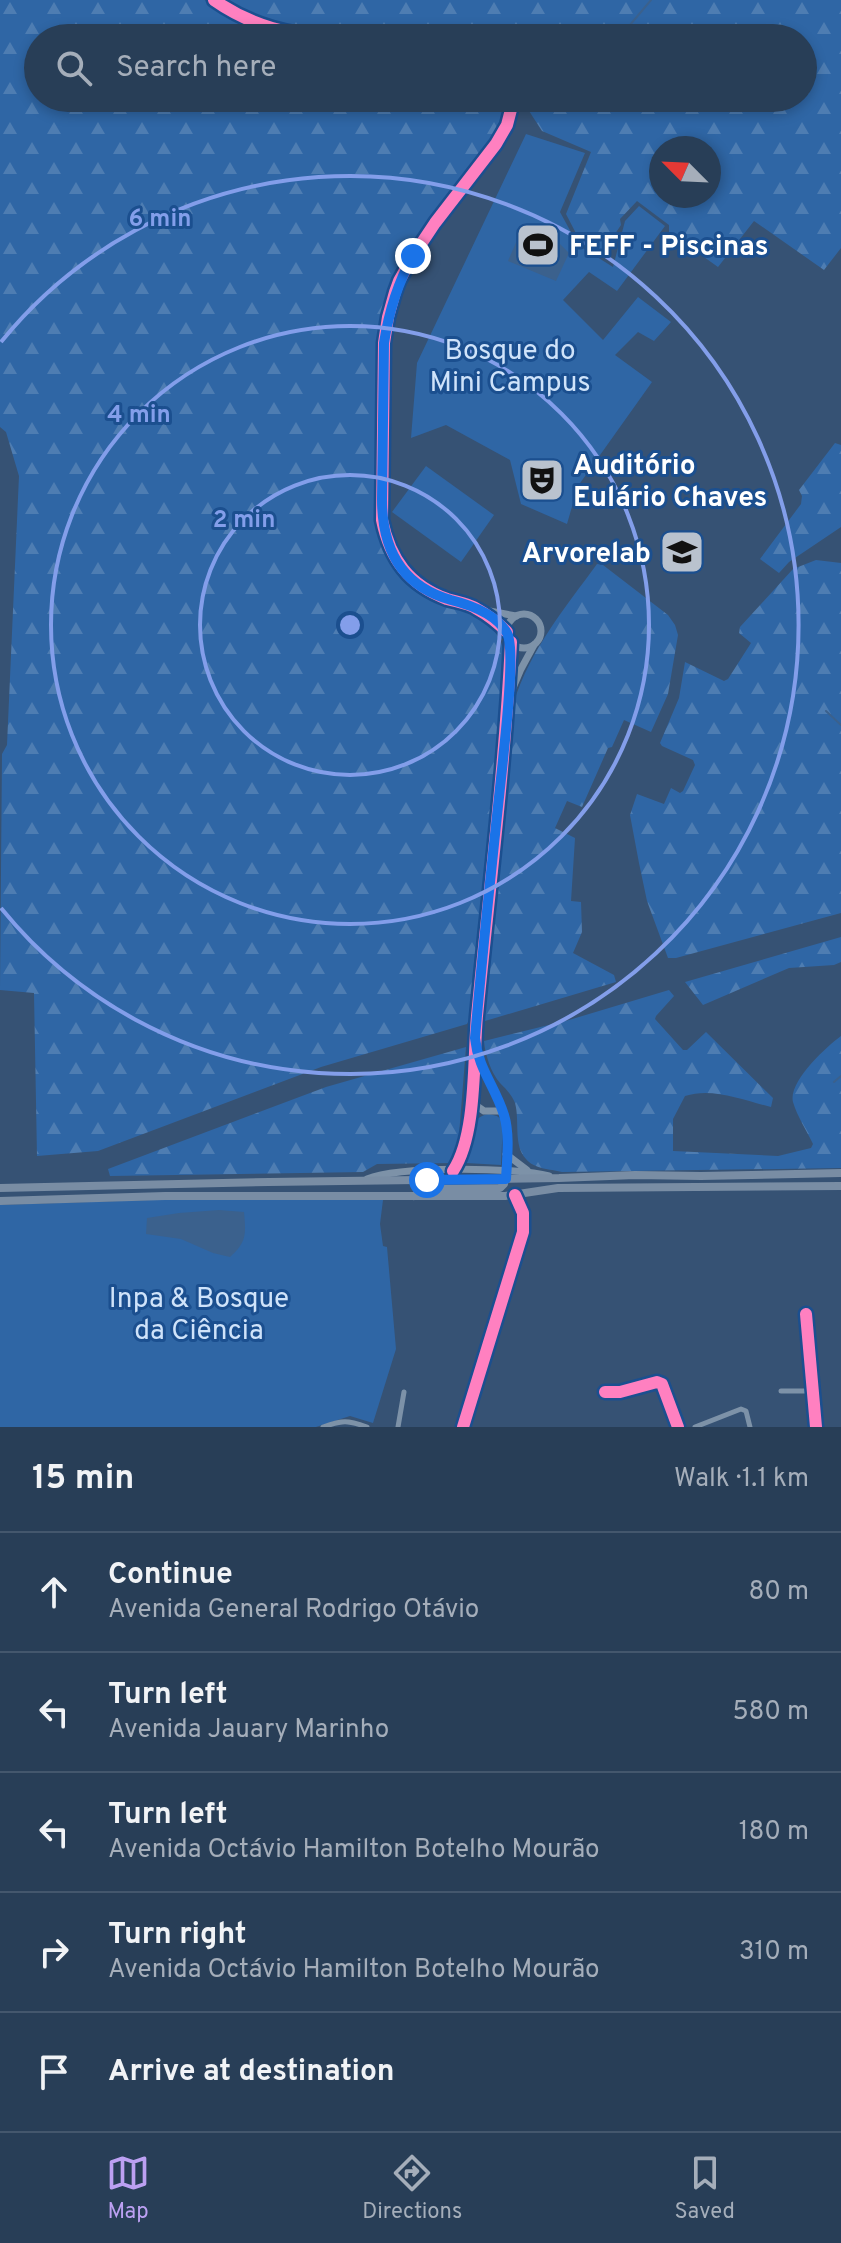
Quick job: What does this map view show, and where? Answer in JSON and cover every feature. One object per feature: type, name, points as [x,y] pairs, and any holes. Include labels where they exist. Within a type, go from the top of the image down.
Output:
[{"type":"main road","points":[[0,1188],[360,1182],[506,1175],[559,1178],[841,1173]]},
{"type":"main road","points":[[414,1196],[426,1189],[500,1188],[506,1175]]},
{"type":"main road","points":[[0,1201],[165,1196],[515,1195],[558,1188],[841,1186]]},
{"type":"street","points":[[214,0],[243,18],[260,24]]},
{"type":"street","points":[[508,701],[541,629],[537,620],[525,614],[516,616],[477,608],[423,588],[393,556],[386,539],[382,510],[384,343],[399,281],[435,223],[496,144],[511,112]]},
{"type":"street","points":[[453,1171],[463,1153],[471,1102],[511,642],[507,632],[477,608]]},
{"type":"street","points":[[507,632],[509,623],[516,616]]},
{"type":"street","points":[[511,642],[525,648],[535,644]]},
{"type":"street","points":[[475,1038],[478,1061],[503,1111],[506,1175]]},
{"type":"street","points":[[471,1102],[484,1111]]},
{"type":"street","points":[[469,1118],[484,1111],[503,1111]]},
{"type":"street","points":[[506,1154],[529,1171]]},
{"type":"street","points":[[360,1182],[380,1174],[453,1171],[506,1175],[529,1171],[559,1178]]},
{"type":"street","points":[[463,1427],[523,1232],[523,1213],[515,1195]]},
{"type":"street","points":[[806,1314],[816,1427]]},
{"type":"street","points":[[605,1392],[662,1384],[678,1427]]},
{"type":"street","points":[[781,1391],[812,1391]]},
{"type":"street","points":[[398,1427],[404,1392]]},
{"type":"street","points":[[695,1427],[741,1409],[746,1411],[750,1426]]},
{"type":"street","points":[[323,1427],[349,1421],[367,1427]]},
{"type":"green space","points":[[0,0],[205,0],[241,24],[24,24],[24,112],[503,112],[479,158],[420,234],[398,271],[384,311],[377,374],[375,521],[385,552],[395,571],[409,587],[429,599],[486,622],[501,642],[504,656],[504,703],[471,1016],[467,1024],[321,1067],[98,1151],[37,1156],[34,993],[0,990],[2,754],[7,745],[19,476],[6,432],[0,427]]},
{"type":"green space","points":[[229,0],[841,0],[841,248],[824,270],[754,221],[718,267],[669,232],[669,225],[637,201],[620,219],[621,225],[600,256],[581,243],[566,214],[591,152],[542,131],[530,112],[817,112],[817,24],[287,24],[252,13]]},
{"type":"green space","name":"Bosque do Mini Campus","points":[[526,134],[585,153],[560,212],[578,245],[613,267],[625,221],[639,206],[665,226],[617,291],[589,272],[563,300],[603,340],[638,297],[671,322],[654,341],[638,332],[615,355],[652,382],[578,486],[567,524],[521,504],[510,460],[446,425],[411,438],[417,363]]},
{"type":"green space","points":[[835,443],[841,445],[841,527],[789,562],[779,573],[760,559],[801,504],[799,490]]},
{"type":"green space","points":[[426,466],[494,515],[461,562],[392,512]]},
{"type":"green space","points":[[816,560],[841,563],[841,913],[668,958],[647,901],[630,815],[637,794],[664,804],[671,788],[680,793],[683,791],[695,765],[693,760],[660,743],[679,698],[685,662],[724,681],[728,679],[751,643],[739,633],[740,627],[793,569]]},
{"type":"green space","points":[[597,564],[603,565],[668,615],[678,635],[668,694],[651,732],[624,720],[582,807],[567,801],[555,828],[575,838],[571,901],[581,902],[582,932],[573,953],[614,975],[616,982],[485,1021],[483,1016],[514,702],[539,647]]},
{"type":"green space","points":[[841,937],[841,962],[789,968],[703,1005],[685,982]]},
{"type":"green space","points":[[669,990],[674,996],[655,1019],[683,1050],[687,1050],[706,1032],[773,1098],[771,1107],[717,1094],[685,1096],[673,1119],[673,1151],[778,1156],[811,1148],[813,1144],[793,1102],[793,1094],[802,1075],[841,1036],[841,1168],[562,1172],[538,1167],[526,1159],[518,1140],[515,1103],[494,1074],[484,1041]]},
{"type":"green space","points":[[466,1047],[458,1147],[452,1163],[377,1164],[363,1172],[110,1176],[108,1169],[326,1087]]},
{"type":"green space","points":[[489,1114],[503,1121],[501,1165],[466,1163],[472,1126],[476,1120]]},
{"type":"green space","name":"Inpa & Bosque da Ciência","points":[[331,1198],[383,1200],[380,1224],[383,1246],[387,1247],[396,1349],[373,1423],[350,1416],[316,1427],[0,1427],[0,1205]]},
{"type":"shaded area","name":"FEFF - Piscinas","points":[[524,224],[553,237],[569,253],[556,281],[508,261]]},
{"type":"shaded area","points":[[219,1210],[244,1212],[244,1237],[240,1247],[230,1257],[181,1239],[146,1234],[147,1218]]},
{"type":"waterway","points":[[631,24],[651,0]]},
{"type":"waterway","points":[[826,711],[841,725]]},
{"type":"waterway","points":[[834,1082],[841,1076]]},
{"type":"cycle path","points":[[214,0],[260,24]]},
{"type":"cycle path","points":[[507,632],[474,607],[434,593],[412,578],[390,547],[382,520],[384,343],[395,292],[413,256],[435,223],[496,144],[510,112]]},
{"type":"cycle path","points":[[453,1171],[461,1156],[470,1118],[511,642]]},
{"type":"cycle path","points":[[463,1427],[523,1232],[523,1213],[515,1195]]},
{"type":"cycle path","points":[[806,1314],[816,1427]]},
{"type":"cycle path","points":[[605,1392],[620,1392],[657,1382],[662,1384],[678,1427]]},
{"type":"place","name":"FEFF - Piscinas","points":[[538,245]]},
{"type":"place","name":"Auditório Eulário Chaves","points":[[542,480]]},
{"type":"place","name":"Arvorelab","points":[[682,552]]},
{"type":"route","points":[[413,256],[399,281],[384,343],[382,520],[386,539],[393,556],[412,580],[436,594],[477,608],[507,632],[511,642],[475,1038],[478,1061],[505,1119],[506,1179],[427,1180]]}]
